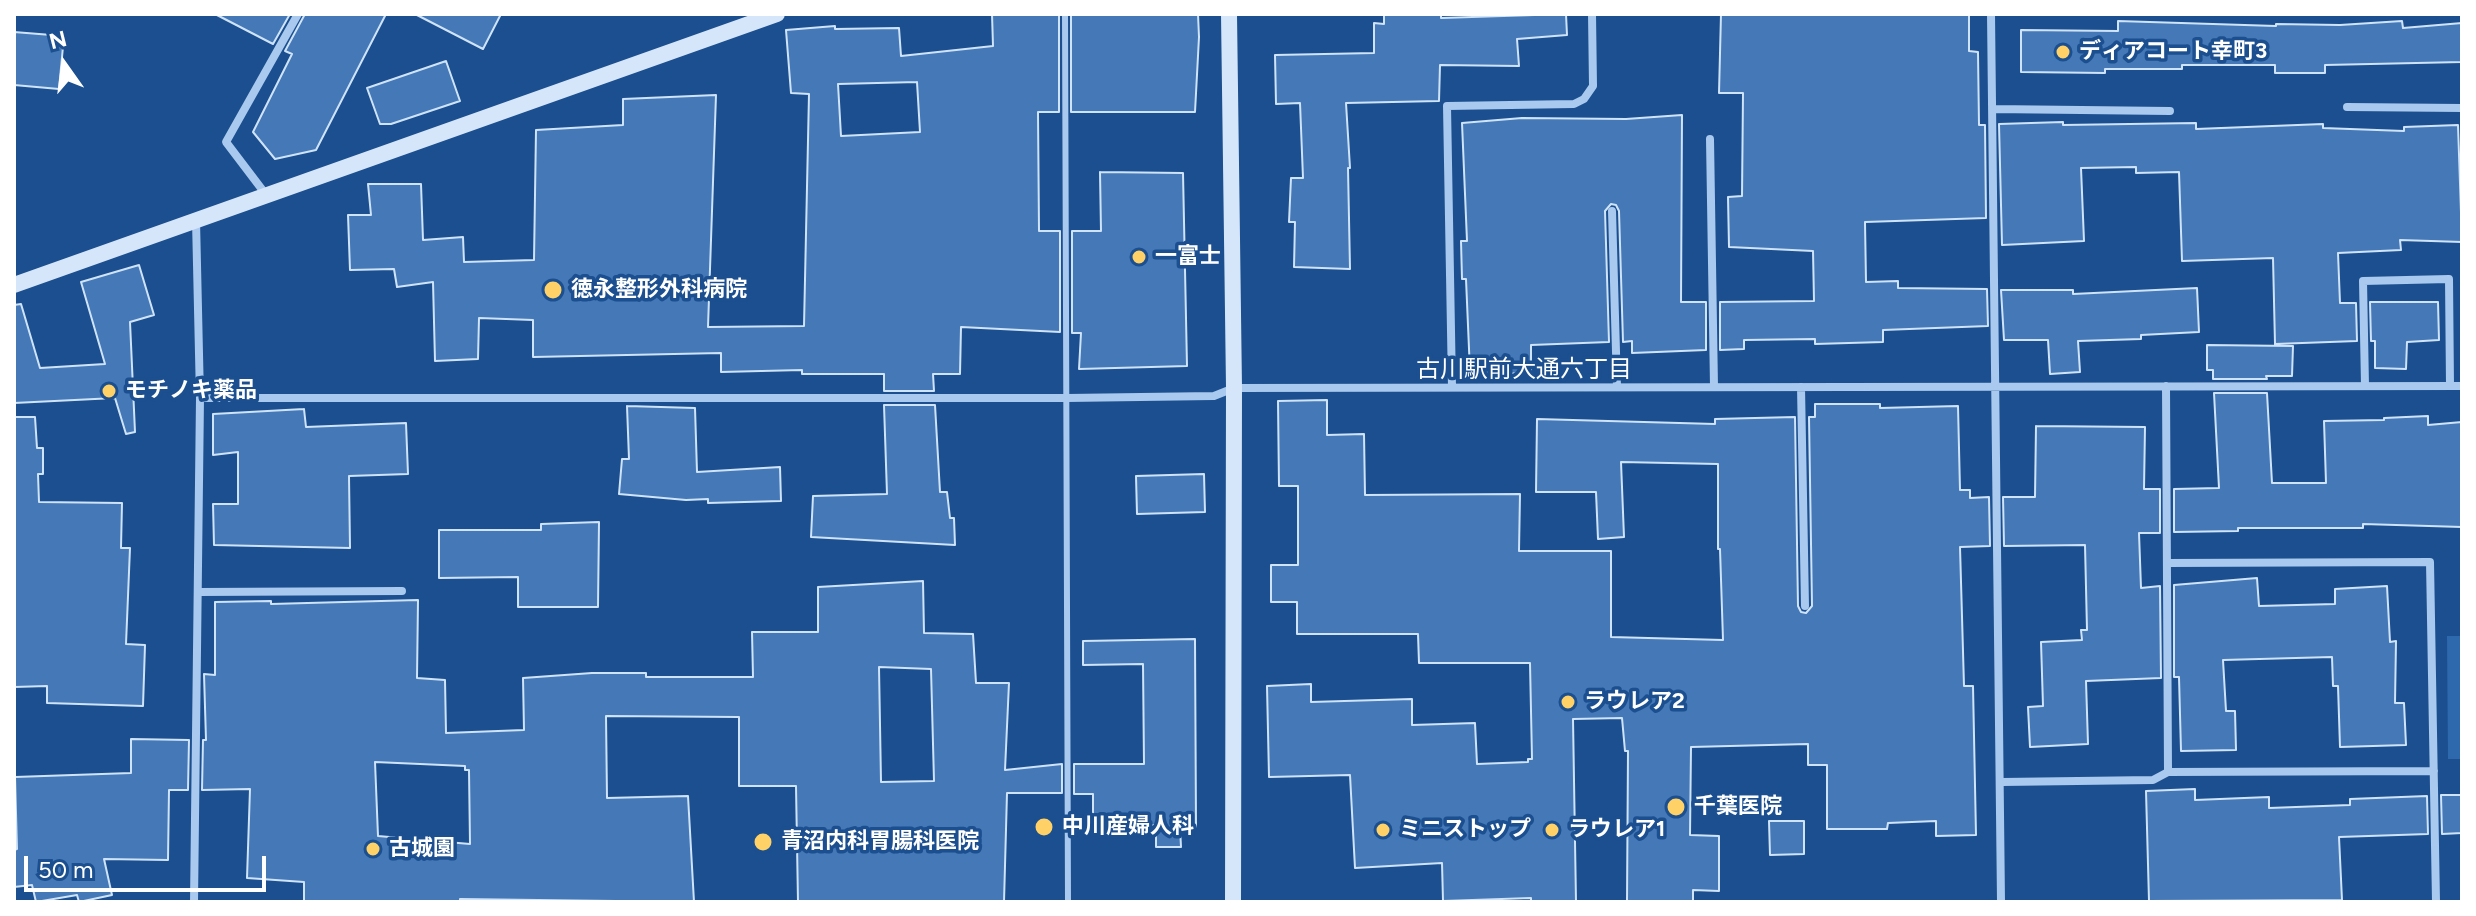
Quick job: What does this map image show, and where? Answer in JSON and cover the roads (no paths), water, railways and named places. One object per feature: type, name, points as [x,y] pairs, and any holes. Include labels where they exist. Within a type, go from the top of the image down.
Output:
[{"type":"street","points":[[267,196],[226,142],[298,14]]},
{"type":"street","points":[[14,285],[777,14]]},
{"type":"street","points":[[1229,14],[1234,388],[1233,902]]},
{"type":"street","points":[[1452,387],[1447,106],[1574,104],[1584,99],[1593,86],[1592,14]]},
{"type":"street","points":[[1991,14],[2001,902]]},
{"type":"street","points":[[2347,107],[2462,108]]},
{"type":"street","points":[[1992,109],[2170,111]]},
{"type":"street","points":[[1710,139],[1714,387]]},
{"type":"street","points":[[1612,211],[1617,387]]},
{"type":"street","points":[[194,902],[200,398],[196,220]]},
{"type":"street","points":[[2365,386],[2363,281],[2449,279],[2450,386]]},
{"type":"street","points":[[2166,386],[2168,772]]},
{"type":"street","points":[[200,398],[1067,398],[1214,396],[1234,388],[2462,386]]},
{"type":"street","points":[[1801,387],[1805,606]]},
{"type":"street","points":[[2167,563],[2430,562],[2436,902]]},
{"type":"street","points":[[198,592],[402,591]]},
{"type":"street","points":[[2002,782],[2153,780],[2168,772],[2434,771]]},
{"type":"lane","points":[[1065,14],[1068,902]]},
{"type":"place","name":"ディアコート幸町3","points":[[2063,52]]},
{"type":"place","name":"一富士","points":[[1139,257]]},
{"type":"place","name":"徳永整形外科病院","points":[[553,290]]},
{"type":"place","name":"モチノキ薬品","points":[[109,391]]},
{"type":"place","name":"ラウレア2","points":[[1568,702]]},
{"type":"place","name":"千葉医院","points":[[1676,807]]},
{"type":"place","name":"中川産婦人科","points":[[1044,827]]},
{"type":"place","name":"ミニストップ","points":[[1383,830]]},
{"type":"place","name":"ラウレア1","points":[[1552,830]]},
{"type":"place","name":"青沼内科胃腸科医院","points":[[763,842]]},
{"type":"place","name":"古城園","points":[[373,849]]},
{"type":"district","name":"古川駅前大通六丁目","points":[[1524,370]]}]
